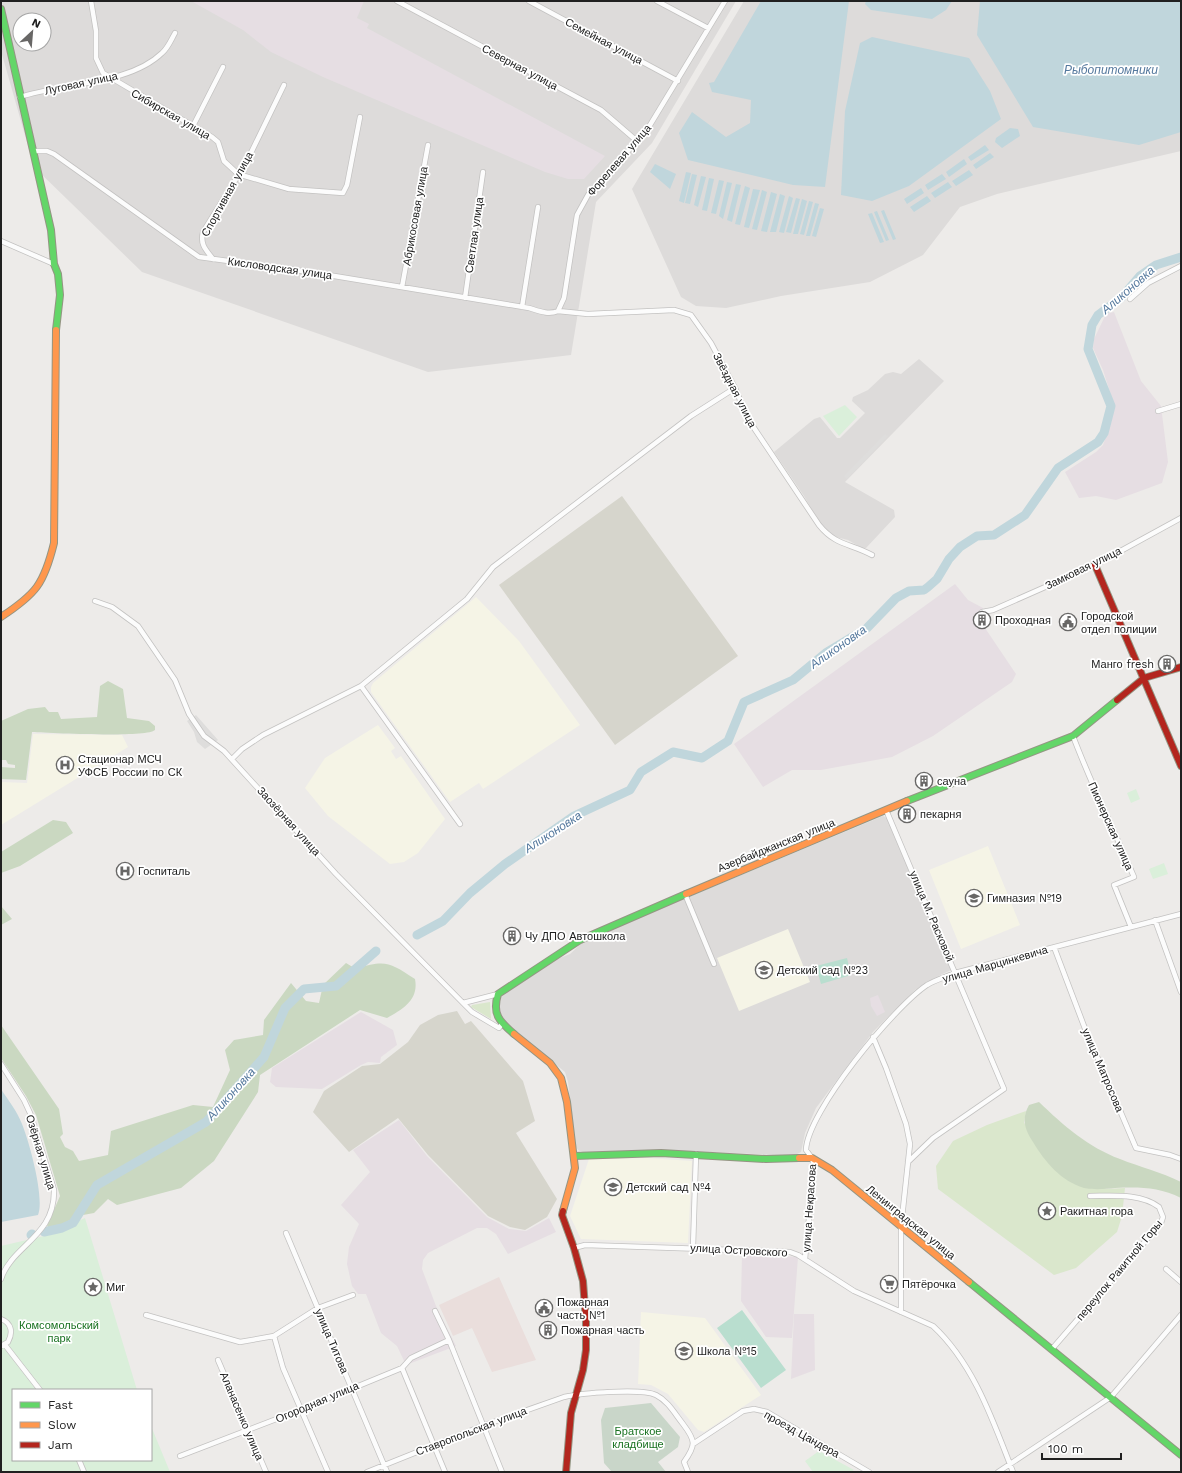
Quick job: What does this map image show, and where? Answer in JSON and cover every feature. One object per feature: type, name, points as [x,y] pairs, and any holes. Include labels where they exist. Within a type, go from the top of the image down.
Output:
[{"type":"street","name":"Сибирская улица","points":[[91,1],[96,30],[96,58],[98,66],[110,78],[212,136],[218,142],[224,161],[238,174],[289,189],[343,193],[360,118]]},
{"type":"street","name":"Северная улица","points":[[397,1],[601,110],[637,141]]},
{"type":"street","name":"Семейная улица","points":[[529,1],[678,81]]},
{"type":"street","points":[[658,1],[708,28]]},
{"type":"street","name":"Форелевая улица","points":[[558,311],[564,298],[578,215],[588,195],[647,130],[725,1]]},
{"type":"street","points":[[1,9],[51,230],[54,264],[58,274],[60,295],[56,334],[54,543],[46,570],[40,584],[31,597],[1,617]]},
{"type":"street","name":"Луговая улица","points":[[20,97],[110,78],[131,70],[157,57],[166,48],[175,33]]},
{"type":"street","points":[[194,126],[224,67]]},
{"type":"street","name":"Спортивная улица","points":[[213,259],[204,248],[201,240],[202,236],[247,161],[284,85]]},
{"type":"street","name":"Абрикосовая улица","points":[[402,286],[428,145]]},
{"type":"street","name":"Кисловодская улица","points":[[33,151],[47,151],[54,154],[199,257],[238,261],[402,286],[522,307],[552,314],[558,311]]},
{"type":"street","name":"Светлая улица","points":[[465,298],[483,172]]},
{"type":"street","points":[[522,307],[538,207]]},
{"type":"street","points":[[1,240],[54,264]]},
{"type":"street","points":[[1130,299],[1148,283],[1181,266]]},
{"type":"street","name":"Звёздная улица","points":[[558,311],[588,314],[674,310],[692,315],[704,331],[735,388],[748,419],[827,535],[839,542],[848,544],[872,555]]},
{"type":"street","points":[[232,759],[247,745],[263,735],[361,686],[467,598],[493,567],[691,416],[735,388]]},
{"type":"street","points":[[1158,411],[1181,404]]},
{"type":"street","name":"Замковая улица","points":[[982,612],[992,610],[1095,565],[1181,518]]},
{"type":"street","points":[[1095,565],[1181,766]]},
{"type":"street","name":"Заозёрная улица","points":[[95,601],[112,607],[138,626],[175,680],[189,714],[204,736],[232,759],[336,874],[463,1004],[472,1012],[499,1028],[502,1024]]},
{"type":"street","points":[[1144,678],[1181,668]]},
{"type":"street","name":"Азербайджанская улица","points":[[498,994],[580,940],[607,927],[886,810],[1072,736],[1144,678]]},
{"type":"street","points":[[361,686],[460,824]]},
{"type":"street","name":"Пионерская улица","points":[[1072,736],[1097,798],[1106,814],[1134,877],[1114,885],[1131,927]]},
{"type":"street","name":"улица М. Расковой","points":[[886,810],[1004,1089],[934,1138],[908,1162]]},
{"type":"street","points":[[685,894],[714,964]]},
{"type":"street","name":"улица Марцинкевича","points":[[812,1158],[806,1150],[806,1145],[817,1117],[873,1037],[901,1008],[927,985],[955,974],[1181,914]]},
{"type":"street","points":[[1155,920],[1181,992]]},
{"type":"street","name":"улица Матросова","points":[[1054,947],[1084,1026],[1136,1148],[1170,1155],[1181,1159]]},
{"type":"street","points":[[463,1004],[498,994]]},
{"type":"street","points":[[498,994],[495,1005],[496,1013],[502,1024],[539,1053],[560,1075],[567,1102],[574,1156],[573,1178],[562,1215],[574,1248],[584,1288],[586,1350],[583,1370],[571,1413],[566,1472]]},
{"type":"street","points":[[873,1037],[906,1124],[910,1144],[901,1227],[901,1312]]},
{"type":"street","name":"Озёрная улица","points":[[1,1064],[24,1100],[30,1113],[54,1190],[54,1200],[41,1230],[9,1265],[1,1279]]},
{"type":"street","points":[[574,1156],[661,1153],[766,1159],[812,1158]]},
{"type":"street","points":[[693,1247],[696,1154]]},
{"type":"street","name":"Ленинградская улица","points":[[812,1158],[832,1170],[1181,1455]]},
{"type":"street","name":"улица Некрасова","points":[[805,1258],[814,1167],[812,1158]]},
{"type":"street","name":"переулок Ракитной Горы","points":[[1052,1349],[1161,1223],[1163,1217],[1159,1207],[1148,1202],[1124,1196],[1090,1196]]},
{"type":"street","name":"улица Титова","points":[[286,1233],[387,1472]]},
{"type":"street","name":"улица Островского","points":[[574,1248],[585,1244],[693,1247],[790,1252],[805,1258],[854,1291],[933,1326],[952,1346],[966,1366],[1013,1472]]},
{"type":"street","points":[[1166,1269],[1181,1282]]},
{"type":"street","points":[[146,1315],[240,1342],[274,1336],[318,1308],[353,1295]]},
{"type":"street","points":[[435,1311],[449,1340],[482,1426],[502,1472]]},
{"type":"street","points":[[998,1472],[1111,1397],[1181,1315]]},
{"type":"street","points":[[1,1319],[9,1325],[11,1330],[11,1337],[3,1346],[39,1389]]},
{"type":"street","points":[[274,1336],[300,1410],[328,1472]]},
{"type":"street","name":"Огородная улица","points":[[180,1456],[300,1410],[352,1387],[402,1368],[411,1358],[449,1340]]},
{"type":"street","name":"Аланасенко улица","points":[[218,1360],[266,1472]]},
{"type":"street","points":[[402,1368],[445,1472]]},
{"type":"street","points":[[576,1394],[636,1392],[655,1394],[669,1406],[689,1432],[694,1440],[694,1444]]},
{"type":"street","name":"Ставропольская улица","points":[[367,1472],[482,1426],[576,1394]]},
{"type":"street","name":"проезд Цандера","points":[[688,1472],[684,1462],[694,1444],[743,1411],[754,1409],[767,1412],[870,1472]]},
{"type":"street","points":[[79,1461],[84,1472]]},
{"type":"shaded area","points":[[1,1],[736,1],[652,143],[596,202],[571,355],[428,372],[142,272],[34,167],[1,51]]},
{"type":"shaded area","points":[[191,1],[364,1],[357,18],[369,24],[367,28],[605,156],[584,179],[568,179],[545,172],[323,77],[271,52],[243,30]]},
{"type":"shaded area","points":[[744,1],[1181,1],[1181,151],[997,194],[960,207],[923,255],[870,282],[781,296],[726,308],[696,306],[681,297],[632,189]]},
{"type":"shaded area","points":[[1114,312],[1141,381],[1161,406],[1168,462],[1162,483],[1116,500],[1096,496],[1079,498],[1065,472],[1096,452],[1103,445],[1107,434],[1114,405],[1103,370],[1093,348],[1094,339],[1106,314]]},
{"type":"shaded area","points":[[919,359],[944,381],[845,482],[894,510],[895,517],[866,548],[862,548],[848,540],[836,537],[822,527],[804,496],[774,452],[814,419],[820,417],[837,438],[840,438],[865,413],[852,401],[853,397],[868,390],[885,374],[893,372],[901,374]]},
{"type":"shaded area","points":[[885,434],[888,436],[847,479],[844,476]]},
{"type":"shaded area","points":[[622,496],[738,656],[615,745],[499,585]]},
{"type":"shaded area","points":[[955,584],[968,600],[983,608],[983,615],[987,622],[983,625],[1016,674],[1012,682],[933,736],[892,757],[821,770],[792,770],[763,787],[734,744]]},
{"type":"shaded area","points":[[476,597],[519,641],[580,725],[483,789],[479,783],[450,802],[371,692],[371,687],[373,683]]},
{"type":"shaded area","points":[[196,715],[218,740],[205,749],[197,742],[194,732],[187,721]]},
{"type":"shaded area","points":[[378,725],[395,748],[391,751],[396,759],[401,756],[445,819],[418,853],[404,862],[390,864],[328,816],[305,788],[325,758]]},
{"type":"shaded area","name":"Стационар МСЧ УФСБ России по СК","points":[[33,734],[122,735],[128,747],[1,825],[1,782],[27,783]]},
{"type":"shaded area","points":[[883,816],[887,818],[951,970],[928,981],[915,990],[873,1032],[816,1108],[805,1133],[801,1152],[793,1156],[691,1151],[583,1152],[578,1150],[575,1145],[568,1082],[565,1072],[501,1020],[497,1012],[499,996],[550,962],[570,954],[585,940]]},
{"type":"shaded area","name":"Гимназия №19","points":[[988,846],[1020,925],[961,949],[929,870]]},
{"type":"shaded area","name":"Детский сад №23","points":[[788,929],[810,982],[739,1011],[717,958]]},
{"type":"shaded area","points":[[878,995],[885,1012],[877,1016],[871,1006],[870,998]]},
{"type":"shaded area","points":[[457,1011],[465,1024],[471,1021],[523,1081],[535,1121],[516,1133],[557,1199],[547,1217],[525,1230],[510,1227],[488,1216],[428,1155],[398,1118],[349,1152],[313,1112],[324,1091],[362,1066],[380,1064],[408,1042],[420,1025],[438,1015]]},
{"type":"shaded area","points":[[361,1012],[393,1030],[397,1045],[381,1057],[380,1063],[368,1062],[361,1065],[322,1089],[276,1087],[270,1082],[272,1068]]},
{"type":"shaded area","points":[[399,1120],[427,1156],[487,1217],[509,1229],[526,1231],[549,1218],[556,1232],[508,1254],[496,1234],[487,1228],[477,1228],[428,1253],[423,1260],[422,1269],[436,1306],[456,1346],[406,1365],[397,1346],[381,1333],[366,1294],[358,1294],[352,1286],[347,1264],[349,1247],[359,1224],[341,1205],[370,1172],[353,1150]]},
{"type":"shaded area","name":"Детский сад №4","points":[[647,1158],[692,1161],[688,1243],[581,1239],[570,1216],[589,1159]]},
{"type":"shaded area","points":[[742,1254],[798,1257],[792,1338],[766,1337],[741,1301]]},
{"type":"shaded area","points":[[499,1277],[536,1360],[492,1372],[472,1328],[453,1336],[439,1305]]},
{"type":"shaded area","name":"Школа №15","points":[[641,1312],[705,1318],[761,1395],[704,1432],[698,1430],[668,1394],[651,1385],[638,1384]]},
{"type":"shaded area","points":[[794,1314],[814,1314],[815,1370],[791,1379]]},
{"type":"green space","points":[[845,405],[857,417],[839,436],[823,416]]},
{"type":"green space","points":[[108,681],[123,689],[127,718],[149,721],[155,726],[155,730],[135,734],[32,732],[26,780],[1,779],[1,767],[15,768],[15,765],[8,764],[6,760],[1,760],[1,721],[28,709],[45,707],[49,712],[58,712],[61,719],[97,717],[100,686]]},
{"type":"green space","points":[[1136,789],[1140,799],[1131,803],[1127,793]]},
{"type":"green space","points":[[53,820],[66,822],[73,833],[20,866],[1,873],[1,852]]},
{"type":"green space","points":[[1164,863],[1168,874],[1153,879],[1149,869]]},
{"type":"green space","points":[[1,906],[12,919],[1,925]]},
{"type":"green space","points":[[847,958],[851,975],[821,984],[816,966]]},
{"type":"green space","points":[[346,963],[356,969],[374,964],[387,964],[393,966],[415,979],[415,993],[404,1007],[387,1018],[360,1010],[260,1075],[258,1092],[214,1161],[181,1188],[117,1205],[108,1199],[94,1213],[83,1215],[88,1204],[84,1200],[74,1216],[67,1222],[49,1228],[47,1226],[60,1196],[36,1115],[26,1096],[1,1058],[1,1025],[59,1109],[63,1134],[60,1137],[65,1147],[73,1151],[79,1161],[108,1155],[111,1131],[193,1105],[213,1107],[230,1070],[225,1050],[234,1040],[263,1035],[264,1020],[291,983],[306,1001],[319,1003],[323,985]]},
{"type":"green space","points":[[490,1002],[491,1019],[471,1007],[472,1005]]},
{"type":"green space","points":[[1039,1102],[1077,1135],[1097,1148],[1120,1159],[1166,1175],[1181,1182],[1181,1198],[1173,1194],[1149,1188],[1088,1189],[1068,1181],[1054,1170],[1043,1157],[1030,1138],[1026,1129],[1025,1115],[1029,1105]]},
{"type":"green space","points":[[1026,1111],[1024,1123],[1106,1189],[1125,1188],[1122,1216],[1117,1232],[1076,1268],[1054,1275],[938,1189],[936,1166],[953,1141],[987,1125]]},
{"type":"green space","name":"Комсомольский парк","points":[[85,1218],[137,1389],[12,1389],[12,1461],[152,1461],[152,1428],[170,1472],[1,1472],[1,1246],[44,1236]]},
{"type":"green space","points":[[742,1310],[786,1370],[761,1388],[717,1328]]},
{"type":"green space","name":"Братское кладбище","points":[[651,1403],[680,1437],[678,1447],[658,1462],[666,1472],[612,1472],[604,1463],[601,1420],[605,1408]]},
{"type":"green space","points":[[819,1451],[854,1470],[851,1472],[813,1472],[805,1461]]},
{"type":"water","points":[[761,1],[849,1],[825,187],[793,185],[688,160],[679,133],[692,112],[726,137],[750,123],[751,100],[712,92],[709,83],[714,82]]},
{"type":"water","points":[[866,1],[952,1],[946,10],[932,19],[871,10],[865,4]]},
{"type":"water","name":"Рыбопитомники","points":[[980,1],[1181,1],[1181,132],[1139,145],[1033,127],[977,35]]},
{"type":"water","points":[[872,37],[969,58],[990,91],[1001,119],[909,186],[872,201],[841,195],[845,111],[860,43]]},
{"type":"water","points":[[1010,128],[1018,129],[1020,136],[1002,148],[995,142],[996,138]]},
{"type":"water","points":[[985,145],[989,150],[971,161],[968,157]]},
{"type":"water","points":[[990,153],[994,157],[976,169],[973,165]]},
{"type":"water","points":[[964,159],[967,164],[949,177],[946,172]]},
{"type":"water","points":[[655,164],[676,174],[670,189],[650,172]]},
{"type":"water","points":[[969,170],[973,175],[956,186],[952,181]]},
{"type":"water","points":[[686,172],[691,173],[684,203],[679,201]]},
{"type":"water","points":[[692,174],[697,175],[690,204],[685,203]]},
{"type":"water","points":[[942,174],[946,179],[928,190],[925,185]]},
{"type":"water","points":[[701,176],[706,177],[698,207],[694,205]]},
{"type":"water","points":[[709,178],[714,179],[707,211],[702,210]]},
{"type":"water","points":[[719,180],[724,181],[716,214],[711,213]]},
{"type":"water","points":[[727,182],[732,183],[723,219],[719,216]]},
{"type":"water","points":[[948,182],[952,187],[935,198],[931,193]]},
{"type":"water","points":[[736,184],[741,185],[732,222],[727,220]]},
{"type":"water","points":[[745,186],[750,188],[740,225],[735,224]]},
{"type":"water","points":[[921,188],[924,193],[907,204],[904,199]]},
{"type":"water","points":[[753,189],[760,190],[749,228],[744,227]]},
{"type":"water","points":[[762,190],[767,192],[757,230],[752,229]]},
{"type":"water","points":[[771,192],[777,194],[767,232],[761,231]]},
{"type":"water","points":[[780,194],[785,196],[776,232],[770,232]]},
{"type":"water","points":[[789,196],[793,198],[784,233],[779,232]]},
{"type":"water","points":[[927,196],[931,201],[914,212],[910,207]]},
{"type":"water","points":[[796,198],[800,199],[791,233],[786,232]]},
{"type":"water","points":[[802,199],[807,201],[798,234],[793,234]]},
{"type":"water","points":[[809,201],[813,202],[804,235],[800,234]]},
{"type":"water","points":[[815,203],[819,204],[810,236],[806,236]]},
{"type":"water","points":[[820,208],[824,209],[816,237],[812,236]]},
{"type":"water","points":[[884,210],[896,239],[893,240],[881,211]]},
{"type":"water","points":[[877,211],[889,240],[886,241],[874,212]]},
{"type":"water","points":[[872,213],[884,242],[880,243],[868,214]]},
{"type":"water","points":[[1,1089],[18,1115],[25,1132],[38,1183],[40,1207],[38,1215],[1,1222]]},
{"type":"waterway","name":"Аликоновка","points":[[417,935],[443,921],[470,893],[505,864],[574,816],[630,790],[641,772],[673,752],[702,758],[728,741],[744,702],[793,680],[827,652],[867,628],[896,598],[909,591],[924,590],[937,579],[949,559],[960,547],[977,536],[994,535],[1025,515],[1058,468],[1098,442],[1104,433],[1111,406],[1088,349],[1092,325],[1098,315],[1122,297],[1140,276],[1156,265],[1181,257]]},
{"type":"waterway","name":"Аликоновка","points":[[44,1232],[62,1228],[73,1223],[97,1185],[206,1122],[264,1057],[285,1008],[304,989],[336,986],[376,951]]},
{"type":"traffic: fast","points":[[1,9],[51,230],[54,264],[58,274],[60,295],[56,330]]},
{"type":"traffic: fast","points":[[907,801],[1073,736],[1117,700]]},
{"type":"traffic: fast","points":[[514,1034],[498,1017],[496,1012],[496,1001],[498,994],[580,940],[686,894]]},
{"type":"traffic: fast","points":[[574,1156],[661,1153],[766,1159],[799,1158]]},
{"type":"traffic: fast","points":[[969,1282],[1181,1455]]},
{"type":"traffic: slow","points":[[1,617],[23,602],[37,587],[46,569],[54,543],[56,330]]},
{"type":"traffic: slow","points":[[686,894],[907,801]]},
{"type":"traffic: slow","points":[[514,1034],[550,1063],[561,1078],[567,1102],[575,1168],[563,1211]]},
{"type":"traffic: slow","points":[[799,1158],[812,1158],[832,1170],[969,1282]]},
{"type":"traffic: jam","points":[[1095,565],[1181,766]]},
{"type":"traffic: jam","points":[[1117,700],[1144,678],[1181,667]]},
{"type":"traffic: jam","points":[[563,1211],[562,1215],[574,1248],[583,1281],[586,1321],[586,1350],[583,1370],[571,1413],[566,1472]]},
{"type":"place","name":"Проходная","points":[[982,620]]},
{"type":"place","name":"Городской отдел полиции","points":[[1068,622]]},
{"type":"place","name":"Манго fresh","points":[[1167,664]]},
{"type":"place","name":"Стационар МСЧ УФСБ России по СК","points":[[65,765]]},
{"type":"place","name":"сауна","points":[[924,781]]},
{"type":"place","name":"пекарня","points":[[907,814]]},
{"type":"place","name":"Госпиталь","points":[[125,871]]},
{"type":"place","name":"Гимназия №19","points":[[974,898]]},
{"type":"place","name":"Чу ДПО Автошкола","points":[[512,936]]},
{"type":"place","name":"Детский сад №23","points":[[764,970]]},
{"type":"place","name":"Детский сад №4","points":[[613,1187]]},
{"type":"place","name":"Ракитная гора","points":[[1047,1211]]},
{"type":"place","name":"Пятёрочка","points":[[889,1284]]},
{"type":"place","name":"Миг","points":[[93,1287]]},
{"type":"place","name":"Пожарная часть №1","points":[[544,1308]]},
{"type":"place","name":"Пожарная часть","points":[[548,1330]]},
{"type":"place","name":"Школа №15","points":[[684,1351]]}]
